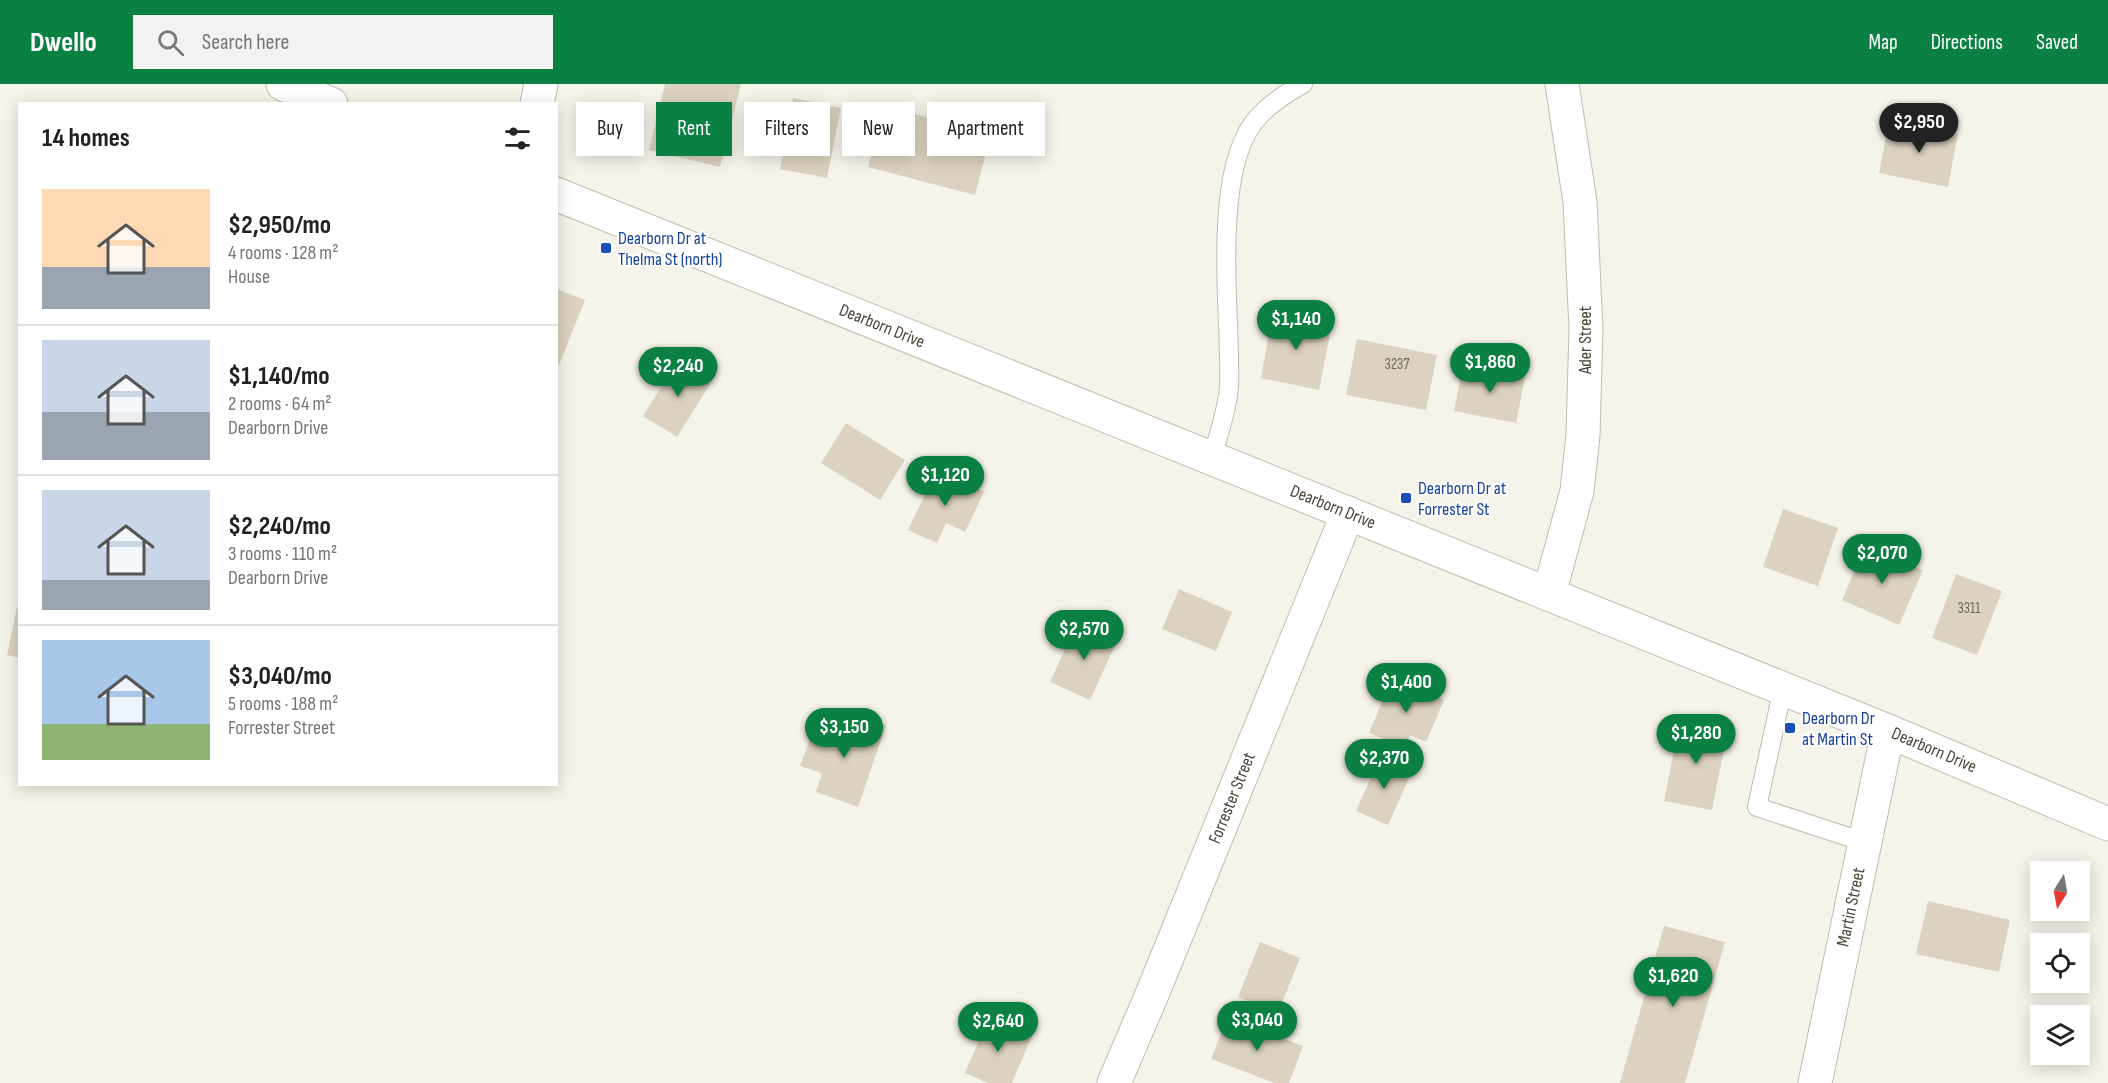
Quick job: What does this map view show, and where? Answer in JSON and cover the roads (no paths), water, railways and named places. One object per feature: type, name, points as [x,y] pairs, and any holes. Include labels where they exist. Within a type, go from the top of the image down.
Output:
[{"type":"street","points":[[283,84],[326,102]]},
{"type":"street","points":[[537,102],[541,84]]},
{"type":"street","name":"Ader Street","points":[[1549,594],[1577,491],[1583,435],[1586,329],[1580,202],[1562,84]]},
{"type":"street","name":"Dearborn Drive","points":[[558,195],[1783,688],[2108,824]]},
{"type":"street","name":"Forrester Street","points":[[1114,1083],[1348,513]]},
{"type":"street","name":"Martin Street","points":[[1815,1083],[1888,731]]},
{"type":"lane","points":[[1212,458],[1228,390],[1227,229],[1234,171],[1242,144],[1258,117],[1284,94],[1303,84]]},
{"type":"lane","points":[[1783,688],[1757,807],[1864,842]]},
{"type":"place","name":"Dearborn Dr at Thelma St (north)","points":[[606,248]]},
{"type":"place","name":"Dearborn Dr at Forrester St","points":[[1406,498]]},
{"type":"place","name":"Dearborn Dr at Martin St","points":[[1790,728]]}]
